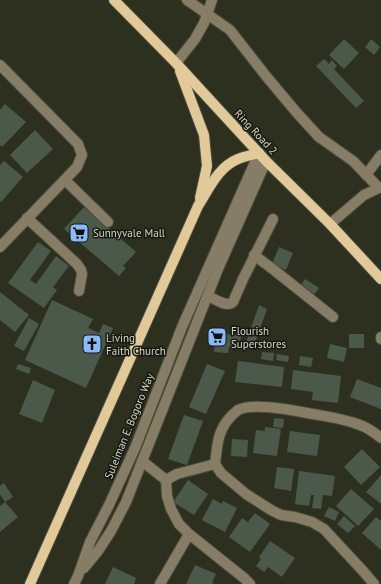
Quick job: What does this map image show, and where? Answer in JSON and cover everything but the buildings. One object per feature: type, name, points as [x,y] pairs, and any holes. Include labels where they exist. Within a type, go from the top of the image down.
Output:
[{"type":"main road","name":"Ring Road 2","points":[[114,0],[177,64],[266,161],[330,224],[381,279]]},
{"type":"main road","points":[[177,64],[204,135],[207,166],[198,206]]},
{"type":"main road","points":[[30,584],[198,206],[223,169],[237,159],[259,153]]},
{"type":"street","points":[[187,0],[230,30],[297,113],[319,137],[353,161],[380,190],[364,195],[330,224]]},
{"type":"street","points":[[177,64],[195,40],[204,23],[212,0]]},
{"type":"street","points":[[0,247],[77,167],[82,155],[78,144],[2,71]]},
{"type":"street","name":"Suleiman E. Bogoro Way","points":[[76,580],[90,542],[135,448],[182,327],[259,153]]},
{"type":"street","points":[[366,175],[381,155]]},
{"type":"street","name":"Suleiman E. Bogoro Way","points":[[76,580],[111,531],[126,502],[218,269],[266,161]]},
{"type":"street","points":[[65,180],[108,222]]},
{"type":"street","points":[[28,218],[82,270],[79,291]]},
{"type":"street","points":[[208,296],[226,305],[233,302],[254,255],[273,219]]},
{"type":"street","points":[[254,255],[333,316]]},
{"type":"street","points":[[374,584],[324,530],[312,522],[281,515],[271,510],[246,494],[222,473],[215,464],[218,439],[222,427],[238,410],[251,407],[281,408],[339,419],[362,425],[372,430],[381,438]]},
{"type":"street","points":[[142,461],[166,480],[167,496],[171,509],[179,524],[250,584]]},
{"type":"street","points":[[166,480],[177,474],[215,464]]},
{"type":"street","points":[[109,505],[120,513]]},
{"type":"street","points":[[100,523],[111,531]]},
{"type":"street","points":[[160,584],[189,534]]},
{"type":"place","name":"Sunnyvale Mall","points":[[79,233]]},
{"type":"place","name":"Flourish Superstores","points":[[217,337]]},
{"type":"place","name":"Living Faith Church","points":[[92,344]]}]
